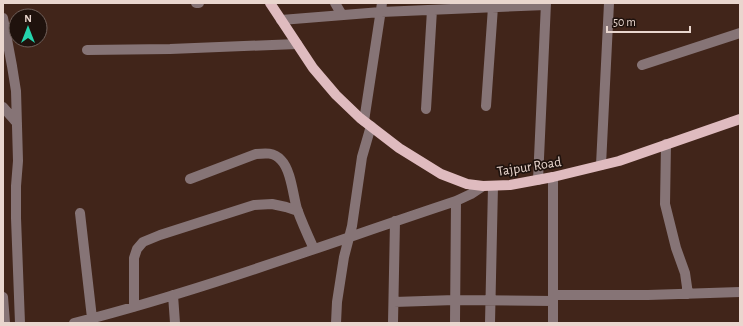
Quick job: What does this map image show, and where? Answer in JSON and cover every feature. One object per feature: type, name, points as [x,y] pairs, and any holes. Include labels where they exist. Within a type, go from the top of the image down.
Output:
[{"type":"main road","name":"Tajpur Road","points":[[270,3],[314,68],[336,95],[367,124],[399,148],[441,174],[468,184],[488,186],[510,185],[553,177],[619,161],[740,119]]},
{"type":"street","points":[[335,3],[342,15]]},
{"type":"street","points":[[601,165],[609,3]]},
{"type":"street","points":[[281,20],[342,15],[382,7],[432,10],[451,6],[493,7],[518,4],[546,4],[538,180]]},
{"type":"street","points":[[336,323],[337,302],[344,257],[353,217],[382,7]]},
{"type":"street","points":[[486,106],[493,7]]},
{"type":"street","points":[[426,109],[432,10]]},
{"type":"street","points":[[3,18],[15,84],[18,161],[16,218],[20,323]]},
{"type":"street","points":[[642,65],[740,34]]},
{"type":"street","points":[[87,50],[170,49],[297,44]]},
{"type":"street","points":[[3,107],[17,123]]},
{"type":"street","points":[[666,144],[665,204],[676,248],[685,273],[688,294]]},
{"type":"street","points":[[190,180],[256,154],[266,152],[274,154],[282,160],[288,173],[298,211],[314,249]]},
{"type":"street","points":[[553,177],[553,323]]},
{"type":"street","points":[[74,323],[92,318],[107,319],[134,306],[173,295],[456,201],[488,186],[490,323]]},
{"type":"street","points":[[454,323],[456,201]]},
{"type":"street","points":[[134,306],[134,258],[137,249],[143,242],[160,235],[254,205],[272,204],[298,211]]},
{"type":"street","points":[[80,213],[92,318]]},
{"type":"street","points":[[393,323],[395,221]]},
{"type":"street","points":[[394,302],[740,292]]},
{"type":"street","points":[[173,295],[175,323]]},
{"type":"street","points":[[3,297],[5,323]]}]
